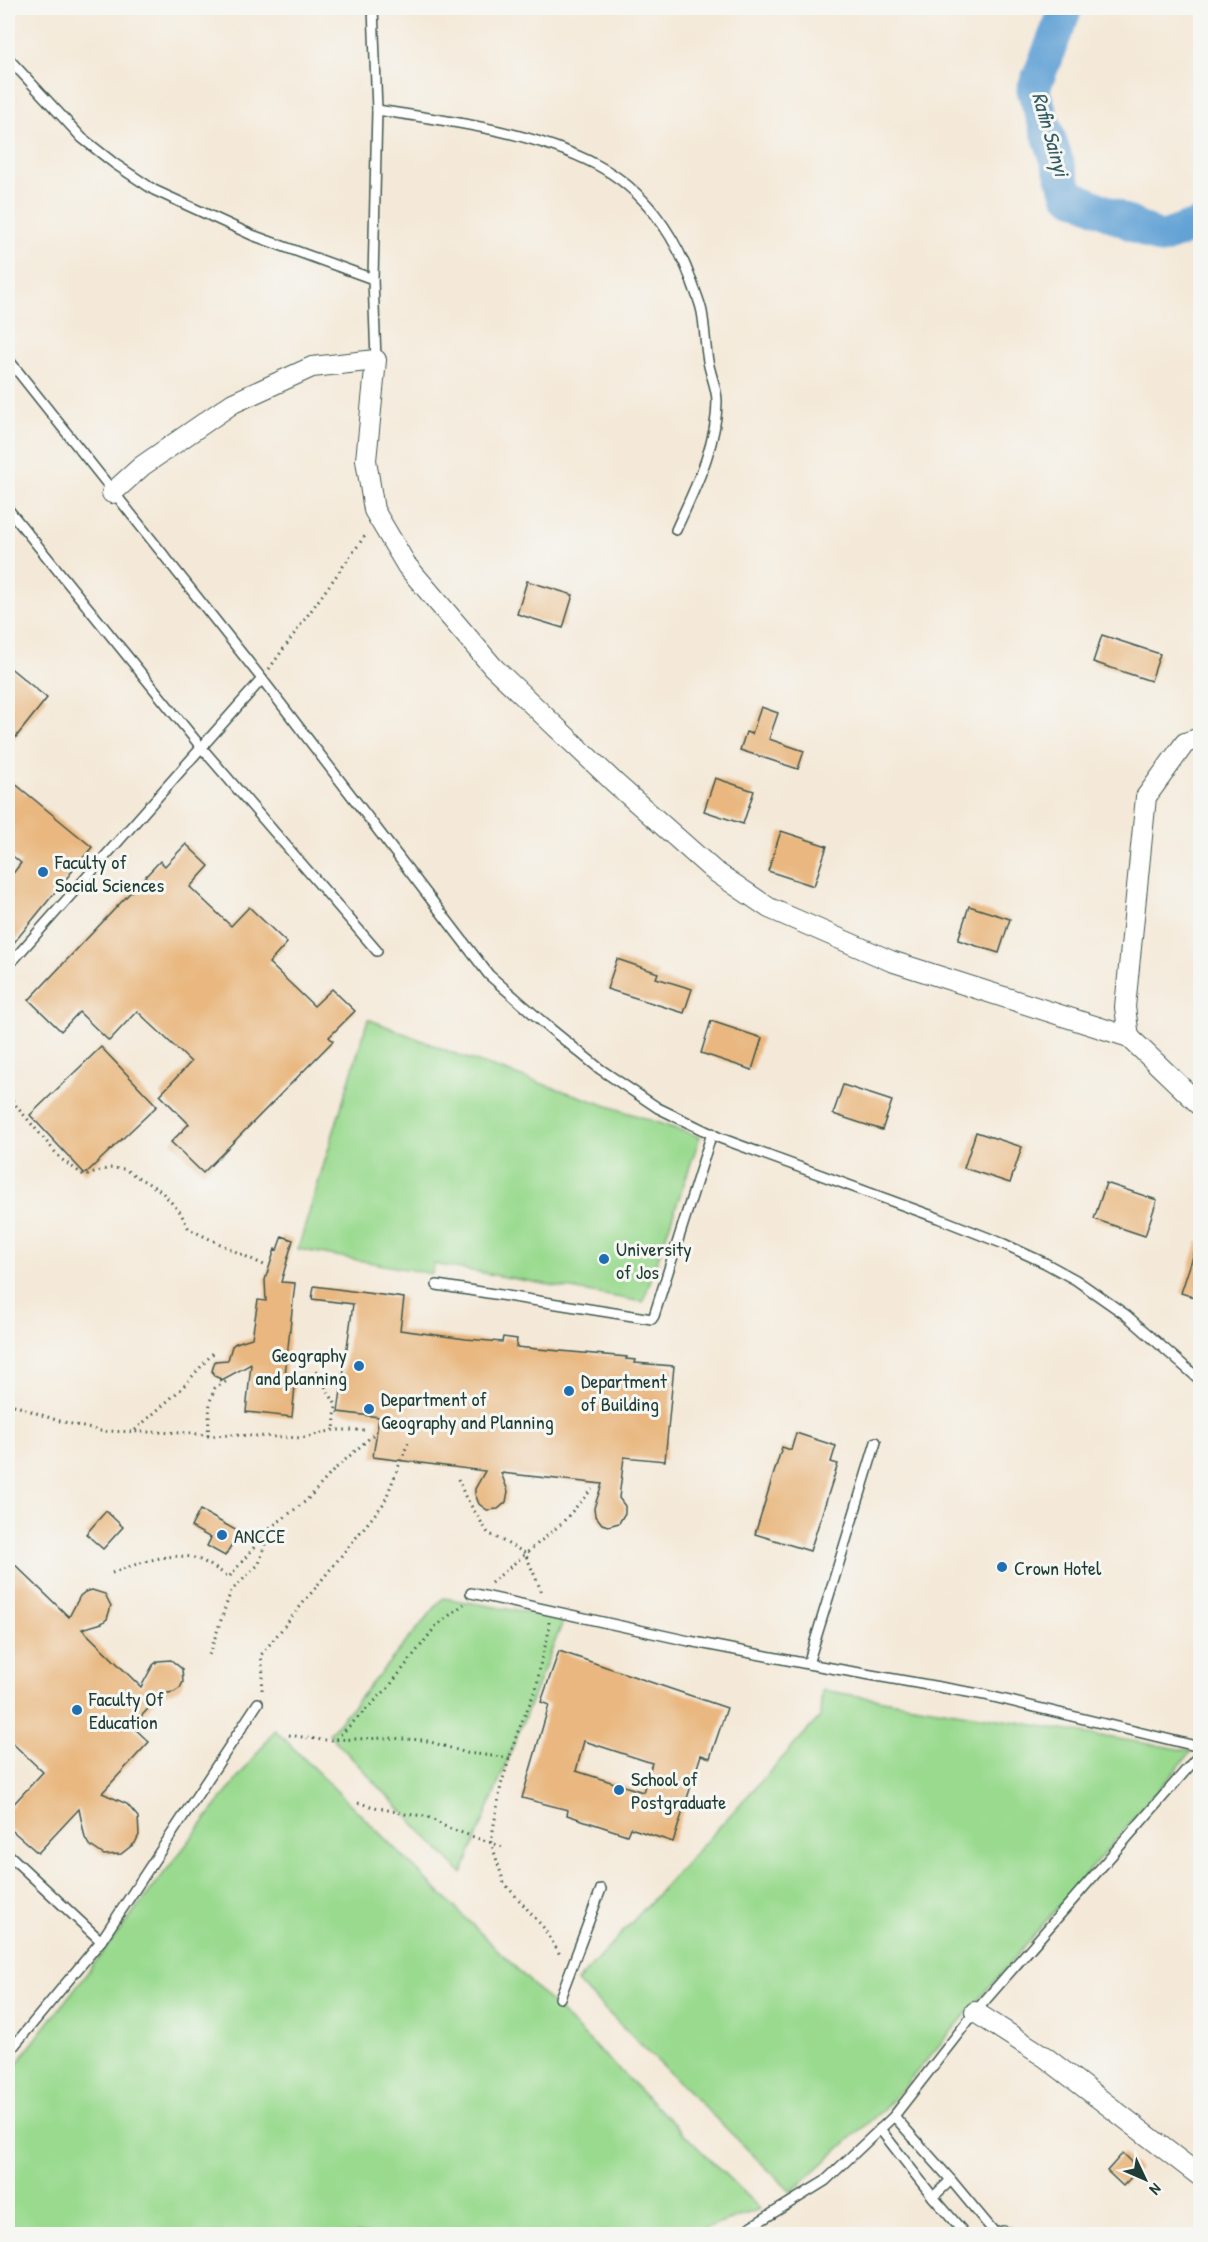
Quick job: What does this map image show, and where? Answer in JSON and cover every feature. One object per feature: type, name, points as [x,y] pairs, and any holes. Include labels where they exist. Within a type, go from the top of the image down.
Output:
[{"type":"street","points":[[112,493],[142,466],[233,403],[312,367],[376,360],[366,460],[378,517],[407,566],[493,667],[615,783],[713,870],[769,908],[891,961],[1128,1037],[1200,1105]]},
{"type":"street","points":[[1128,1037],[1125,1007],[1146,797],[1185,743],[1200,738]]},
{"type":"street","points":[[975,2012],[1045,2057],[1200,2176]]},
{"type":"lane","points":[[373,8],[377,110],[373,279],[376,360]]},
{"type":"lane","points":[[8,58],[82,138],[154,190],[252,235],[373,279]]},
{"type":"lane","points":[[377,110],[459,123],[560,148],[598,165],[627,184],[658,217],[682,256],[702,310],[708,362],[717,400],[711,442],[696,486],[676,530]]},
{"type":"lane","points":[[8,359],[112,493],[262,679],[489,975],[600,1069],[658,1108],[720,1138],[1004,1244],[1045,1263],[1076,1280],[1126,1315],[1200,1380]]},
{"type":"lane","points":[[8,509],[201,747],[377,951]]},
{"type":"lane","points":[[8,966],[262,679]]},
{"type":"lane","points":[[437,1285],[652,1319],[712,1133]]},
{"type":"lane","points":[[808,1664],[876,1442]]},
{"type":"lane","points":[[474,1593],[808,1664],[985,1695],[1200,1747]]},
{"type":"lane","points":[[8,2053],[101,1941],[258,1703]]},
{"type":"lane","points":[[739,2235],[825,2181],[894,2116],[975,2012],[1200,1754]]},
{"type":"lane","points":[[8,1854],[101,1941]]},
{"type":"lane","points":[[560,1998],[601,1889]]},
{"type":"lane","points":[[894,2116],[951,2180],[993,2234],[1010,2232],[1017,2235]]},
{"type":"lane","points":[[880,2129],[966,2235]]},
{"type":"lane","points":[[933,2197],[951,2180]]},
{"type":"path","points":[[262,679],[341,572],[378,517]]},
{"type":"path","points":[[8,1096],[61,1159],[85,1176],[109,1168],[124,1169],[161,1191],[180,1212],[189,1229],[266,1266]]},
{"type":"path","points":[[135,1430],[180,1389],[214,1352]]},
{"type":"path","points":[[316,1371],[336,1405],[334,1430]]},
{"type":"path","points":[[208,1436],[210,1401],[215,1388],[227,1381]]},
{"type":"path","points":[[8,1403],[56,1420],[99,1431],[135,1430],[208,1436],[302,1438],[334,1430],[366,1430]]},
{"type":"path","points":[[112,1573],[140,1563],[172,1557],[192,1557],[229,1577],[270,1528],[306,1501],[334,1470],[374,1435]]},
{"type":"path","points":[[258,1703],[263,1682],[261,1655],[384,1503],[408,1443]]},
{"type":"path","points":[[458,1479],[465,1496],[488,1533],[525,1553],[542,1588],[549,1619],[548,1636],[537,1686],[517,1734],[501,1785],[491,1842],[504,1883],[543,1927],[570,1971]]},
{"type":"path","points":[[336,1739],[388,1688],[436,1626],[562,1523],[592,1489]]},
{"type":"path","points":[[209,1655],[231,1591],[259,1564],[270,1528]]},
{"type":"path","points":[[290,1735],[322,1740],[388,1738],[424,1740],[468,1753],[510,1758]]},
{"type":"path","points":[[358,1803],[405,1814],[426,1816],[447,1828],[506,1848]]},
{"type":"green space","points":[[368,1019],[463,1057],[700,1137],[643,1302],[434,1264],[432,1274],[298,1249]]},
{"type":"green space","points":[[443,1598],[564,1619],[462,1874],[329,1734]]},
{"type":"green space","points":[[822,1690],[1192,1751],[888,2105],[791,2192],[577,1982],[820,1717]]},
{"type":"green space","points":[[275,1730],[760,2209],[692,2234],[8,2234],[8,2075]]},
{"type":"building","points":[[527,581],[573,595],[563,628],[517,614]]},
{"type":"building","points":[[1102,635],[1160,654],[1151,681],[1093,662]]},
{"type":"building","points":[[8,666],[47,698],[8,747]]},
{"type":"building","points":[[761,707],[778,713],[769,739],[804,751],[798,769],[740,750],[746,732],[752,734]]},
{"type":"building","name":"Faculty of Social Sciences","points":[[8,778],[92,847],[8,950],[8,880],[21,863],[8,852]]},
{"type":"building","points":[[715,778],[754,791],[743,824],[704,811]]},
{"type":"building","points":[[781,831],[827,846],[814,886],[768,871]]},
{"type":"building","points":[[186,844],[209,866],[190,887],[231,926],[249,907],[287,943],[269,963],[314,1006],[332,989],[355,1011],[329,1037],[333,1041],[203,1173],[171,1142],[189,1124],[160,1095],[191,1062],[137,1011],[109,1041],[79,1012],[61,1031],[29,1000],[160,861],[165,866]]},
{"type":"building","points":[[969,906],[1010,919],[999,953],[958,940]]},
{"type":"building","points":[[617,959],[658,973],[656,978],[692,989],[684,1013],[607,989]]},
{"type":"building","points":[[711,1021],[762,1038],[752,1070],[701,1053]]},
{"type":"building","points":[[101,1047],[157,1106],[85,1174],[30,1115]]},
{"type":"building","points":[[843,1085],[892,1101],[882,1130],[833,1114]]},
{"type":"building","points":[[976,1132],[1022,1147],[1010,1183],[964,1168]]},
{"type":"building","points":[[1106,1183],[1157,1200],[1145,1236],[1094,1219]]},
{"type":"building","points":[[282,1236],[293,1240],[281,1282],[295,1283],[285,1375],[296,1376],[292,1417],[246,1412],[251,1364],[220,1381],[221,1379],[214,1376],[212,1371],[215,1361],[228,1360],[232,1346],[252,1338],[258,1300],[266,1301],[265,1280],[275,1249],[277,1250]]},
{"type":"building","points":[[1198,1241],[1200,1242],[1200,1299],[1181,1293]]},
{"type":"building","points":[[314,1286],[404,1298],[400,1330],[502,1342],[503,1337],[517,1339],[516,1347],[627,1357],[626,1359],[636,1360],[635,1363],[674,1366],[665,1461],[624,1457],[619,1498],[625,1506],[625,1513],[619,1523],[608,1526],[602,1524],[595,1515],[594,1508],[602,1484],[501,1473],[508,1491],[506,1502],[498,1509],[487,1510],[479,1504],[475,1494],[475,1489],[485,1471],[373,1457],[379,1417],[338,1412],[353,1304],[312,1299]]},
{"type":"building","points":[[796,1433],[836,1446],[831,1462],[838,1464],[810,1551],[755,1534],[782,1447],[791,1450]]},
{"type":"building","name":"ANCCE","points":[[200,1510],[239,1532],[225,1556],[207,1546],[211,1538],[191,1527]]},
{"type":"building","points":[[106,1511],[123,1527],[103,1549],[86,1534]]},
{"type":"building","name":"Faculty Of Education","points":[[8,1558],[69,1617],[80,1596],[85,1592],[92,1590],[105,1594],[111,1606],[107,1619],[102,1623],[82,1629],[141,1687],[153,1665],[158,1661],[171,1660],[182,1669],[183,1682],[180,1688],[174,1692],[162,1694],[132,1726],[149,1742],[102,1793],[127,1804],[138,1817],[139,1835],[135,1843],[121,1854],[104,1855],[89,1845],[85,1838],[79,1809],[38,1853],[8,1827],[8,1810],[43,1772],[8,1739]]},
{"type":"building","points":[[559,1651],[727,1708],[710,1758],[701,1755],[673,1842],[630,1828],[627,1835],[567,1815],[568,1810],[522,1798],[549,1705],[541,1702]],"holes":[[[584,1741],[652,1763],[643,1792],[576,1771]]]},
{"type":"building","points":[[1123,2153],[1139,2169],[1123,2186],[1107,2171]]},
{"type":"waterway","name":"Rafin Sainyi","points":[[1066,8],[1033,90],[1068,194],[1161,238],[1200,224]]},
{"type":"place","name":"Faculty of Social Sciences","points":[[43,872]]},
{"type":"place","name":"University of Jos","points":[[604,1259]]},
{"type":"place","name":"Geography and planning","points":[[359,1366]]},
{"type":"place","name":"Department of Building","points":[[569,1391]]},
{"type":"place","name":"Department of Geography and Planning","points":[[369,1409]]},
{"type":"place","name":"ANCCE","points":[[222,1535]]},
{"type":"place","name":"Crown Hotel","points":[[1002,1567]]},
{"type":"place","name":"Faculty Of Education","points":[[77,1710]]},
{"type":"place","name":"School of Postgraduate","points":[[619,1790]]}]
